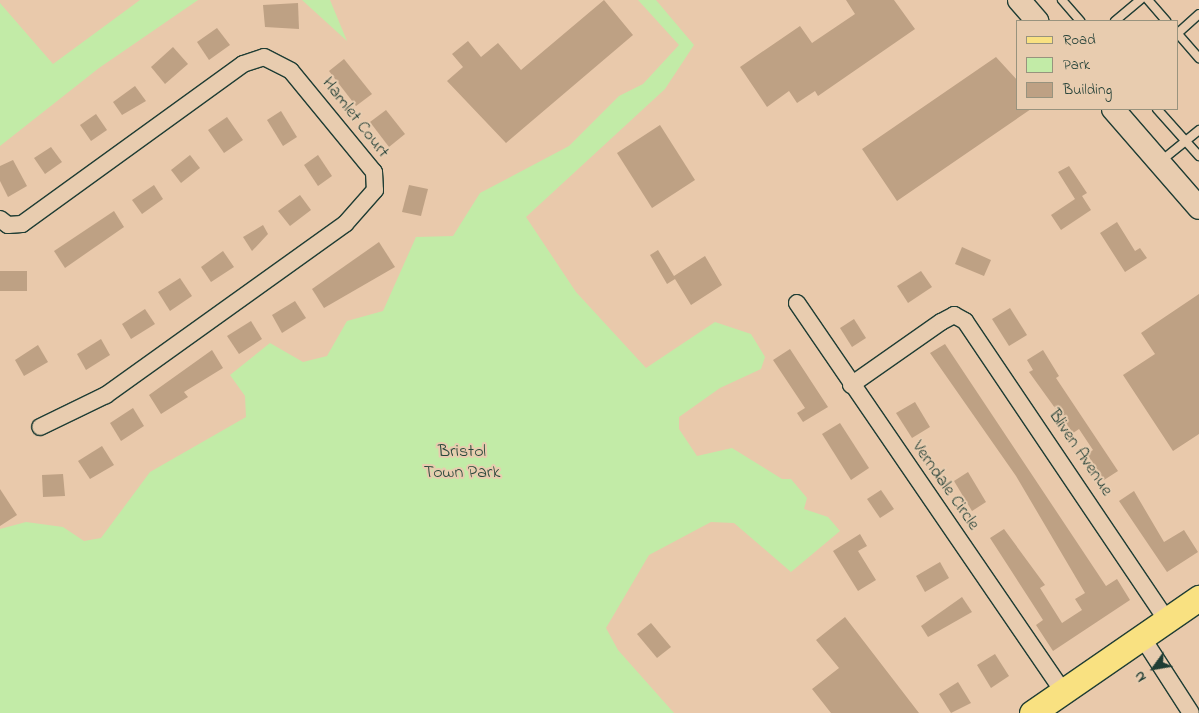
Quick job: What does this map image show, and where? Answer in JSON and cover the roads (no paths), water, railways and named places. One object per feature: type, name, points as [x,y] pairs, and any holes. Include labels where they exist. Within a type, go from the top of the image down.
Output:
[{"type":"main road","points":[[1018,0],[1036,20]]},
{"type":"main road","points":[[1114,110],[1199,208]]},
{"type":"main road","points":[[1032,713],[1199,598]]},
{"type":"street","name":"Hamlet Court","points":[[0,219],[8,225],[22,224],[243,64],[264,57],[291,71],[374,172],[375,190],[345,224],[106,395],[40,427]]},
{"type":"street","name":"Verndale Circle","points":[[797,303],[850,385],[1063,691]]},
{"type":"street","name":"Bliven Avenue","points":[[850,385],[954,316],[969,324],[1167,620]]},
{"type":"street","points":[[1142,637],[1191,713]]},
{"type":"lane","points":[[1062,0],[1079,20]]},
{"type":"lane","points":[[1116,20],[1140,0]]},
{"type":"lane","points":[[1148,0],[1165,20]]},
{"type":"lane","points":[[1179,32],[1199,14]]},
{"type":"lane","points":[[1179,34],[1199,58]]},
{"type":"lane","points":[[1158,110],[1199,156]]},
{"type":"lane","points":[[1160,162],[1199,130]]},
{"type":"park label","name":"Bristol Town Park","points":[[462,463]]}]
